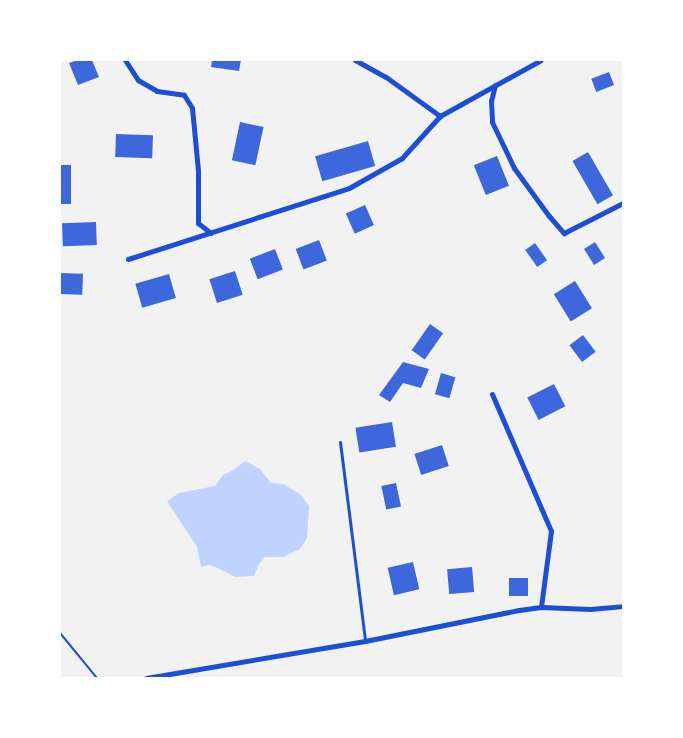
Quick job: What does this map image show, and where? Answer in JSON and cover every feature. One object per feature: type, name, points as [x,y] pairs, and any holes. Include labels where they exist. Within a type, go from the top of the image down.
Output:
[{"type":"street","points":[[125,60],[138,80],[157,91],[184,95],[192,108],[198,170],[198,223],[211,233]]},
{"type":"street","points":[[355,60],[386,77],[440,116]]},
{"type":"street","points":[[128,259],[349,188],[402,158],[440,116],[541,60]]},
{"type":"street","points":[[495,85],[491,101],[492,122],[514,168],[549,216],[564,233],[623,203]]},
{"type":"street","points":[[492,394],[551,531],[541,607]]},
{"type":"street","points":[[146,678],[365,641],[519,610],[541,607],[590,609],[623,606]]},
{"type":"lane","points":[[340,442],[365,641]]},
{"type":"path","points":[[60,633],[97,678]]},
{"type":"water","points":[[245,461],[260,469],[271,483],[283,484],[300,494],[309,506],[307,538],[300,549],[283,557],[265,557],[259,564],[254,576],[235,577],[209,565],[201,567],[197,547],[167,501],[179,493],[215,486],[223,475]]},
{"type":"building","points":[[78,60],[92,60],[99,77],[78,85],[69,63]]},
{"type":"building","points":[[212,60],[241,60],[239,71],[211,67]]},
{"type":"building","points":[[609,72],[614,85],[596,92],[591,79]]},
{"type":"building","points":[[240,122],[263,127],[255,165],[232,160]]},
{"type":"building","points":[[116,134],[153,135],[152,158],[115,157]]},
{"type":"building","points":[[368,141],[375,166],[322,181],[315,156]]},
{"type":"building","points":[[588,152],[613,195],[597,204],[572,161]]},
{"type":"building","points":[[497,156],[509,186],[486,195],[474,165]]},
{"type":"building","points":[[60,165],[71,165],[71,204],[60,204]]},
{"type":"building","points":[[365,205],[374,225],[355,234],[346,214]]},
{"type":"building","points":[[96,222],[97,245],[63,246],[62,223]]},
{"type":"building","points":[[319,240],[327,261],[304,269],[296,249]]},
{"type":"building","points":[[595,242],[605,258],[594,265],[584,249]]},
{"type":"building","points":[[535,243],[547,260],[537,267],[525,250]]},
{"type":"building","points":[[275,249],[283,270],[258,279],[250,259]]},
{"type":"building","points":[[235,271],[243,295],[217,303],[209,279]]},
{"type":"building","points":[[60,273],[83,274],[82,295],[60,294]]},
{"type":"building","points":[[169,274],[176,298],[142,308],[135,284]]},
{"type":"building","points":[[575,281],[592,308],[571,321],[554,294]]},
{"type":"building","points":[[430,324],[443,333],[425,359],[412,350]]},
{"type":"building","points":[[583,335],[596,352],[582,362],[569,345]]},
{"type":"building","points":[[403,362],[429,369],[421,388],[403,383],[390,402],[379,395]]},
{"type":"building","points":[[441,373],[455,377],[449,398],[435,394]]},
{"type":"building","points":[[554,384],[565,406],[539,420],[527,398]]},
{"type":"building","points":[[392,422],[396,447],[359,452],[355,428]]},
{"type":"building","points":[[442,445],[449,466],[421,475],[414,454]]},
{"type":"building","points":[[396,483],[401,506],[386,510],[381,486]]},
{"type":"building","points":[[413,562],[419,589],[394,595],[388,568]]},
{"type":"building","points":[[472,567],[474,592],[449,594],[447,569]]},
{"type":"building","points":[[509,578],[528,578],[528,596],[509,596]]}]
